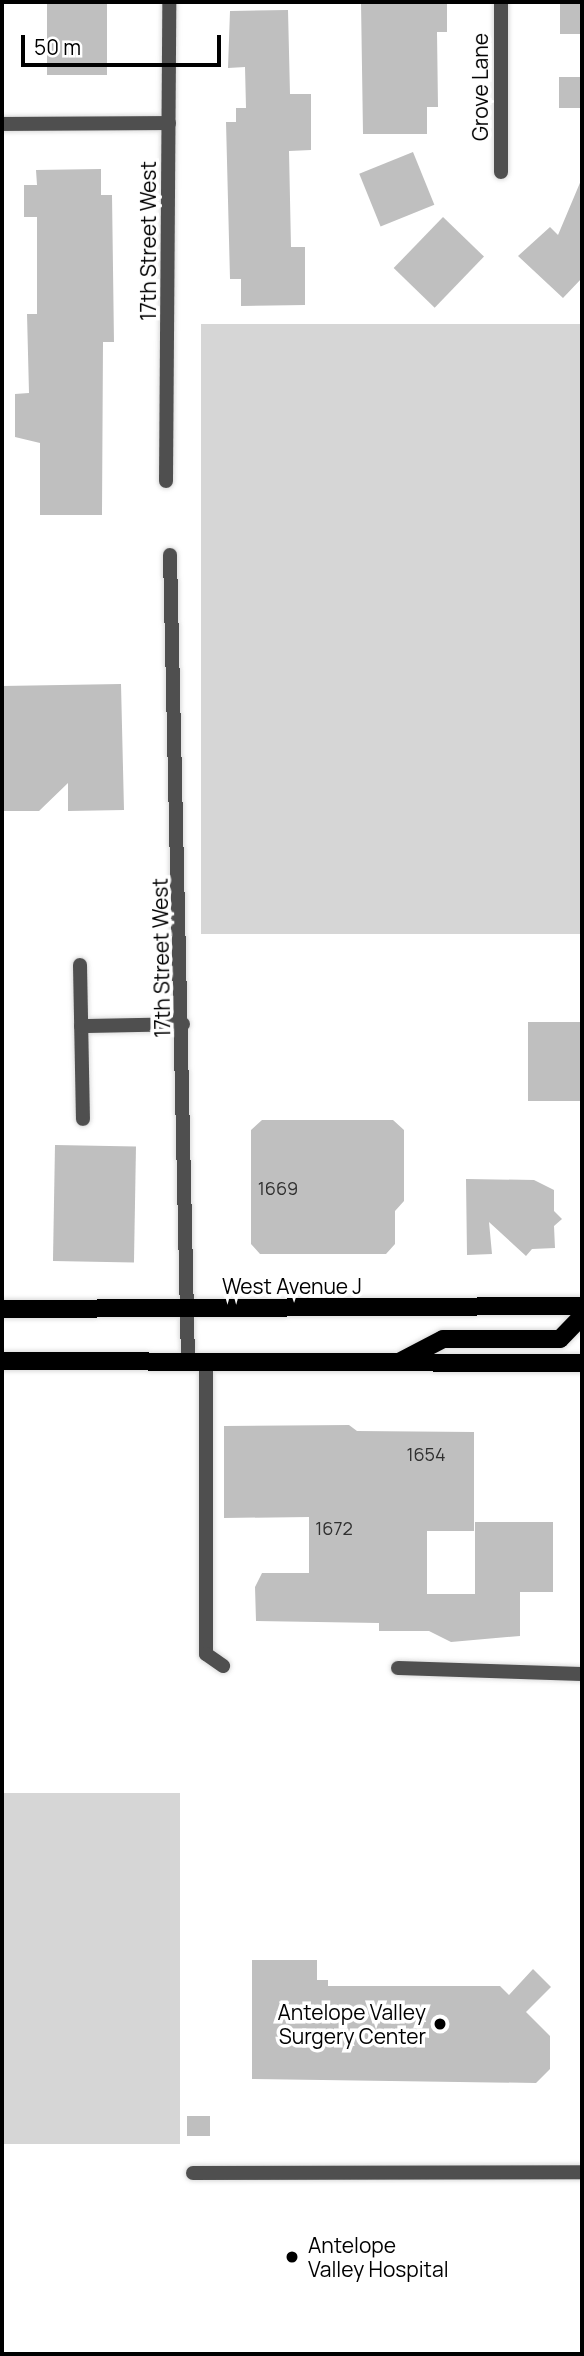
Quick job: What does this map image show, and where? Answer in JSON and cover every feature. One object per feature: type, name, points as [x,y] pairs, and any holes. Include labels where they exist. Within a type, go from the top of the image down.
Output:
[{"type":"main road","name":"West Avenue J","points":[[2,1309],[582,1306]]},
{"type":"main road","points":[[398,1363],[443,1339],[560,1339],[582,1316]]},
{"type":"main road","points":[[2,1361],[582,1363]]},
{"type":"street","name":"17th Street West","points":[[166,481],[169,2]]},
{"type":"street","name":"Grove Lane","points":[[501,2],[501,172]]},
{"type":"street","points":[[2,124],[169,123]]},
{"type":"street","name":"17th Street West","points":[[170,555],[183,1024],[188,1362]]},
{"type":"street","points":[[80,965],[83,1119]]},
{"type":"street","points":[[81,1026],[183,1024]]},
{"type":"street","points":[[206,1362],[206,1654],[223,1665]]},
{"type":"street","points":[[398,1668],[582,1674]]},
{"type":"street","points":[[193,2173],[582,2172]]},
{"type":"shaded area","points":[[201,324],[582,324],[582,934],[201,934]]},
{"type":"shaded area","points":[[2,1793],[180,1793],[180,2144],[2,2144]]},
{"type":"building","points":[[47,2],[107,2],[107,75],[47,75]]},
{"type":"building","points":[[361,2],[447,2],[447,32],[437,32],[438,107],[427,107],[427,134],[363,134]]},
{"type":"building","points":[[560,2],[582,2],[582,34],[560,34]]},
{"type":"building","points":[[288,10],[290,94],[311,94],[311,150],[289,151],[291,247],[305,247],[305,305],[241,306],[241,279],[230,279],[226,122],[236,122],[236,108],[246,108],[245,67],[228,68],[230,11]]},
{"type":"building","points":[[559,77],[582,77],[582,108],[559,108]]},
{"type":"building","points":[[413,152],[434,205],[381,227],[359,174]]},
{"type":"building","points":[[101,169],[101,195],[112,195],[114,342],[103,342],[102,515],[40,515],[40,443],[15,437],[15,394],[29,393],[27,314],[37,314],[37,217],[24,217],[24,185],[37,185],[36,170]]},
{"type":"building","points":[[582,178],[582,278],[563,298],[518,256],[550,227],[558,235]]},
{"type":"building","points":[[443,217],[484,257],[435,308],[394,268]]},
{"type":"building","points":[[121,684],[124,810],[68,811],[68,783],[39,811],[2,811],[2,686]]},
{"type":"building","points":[[528,1022],[582,1022],[582,1101],[528,1101]]},
{"type":"building","points":[[262,1120],[393,1120],[404,1130],[404,1201],[395,1211],[395,1244],[386,1254],[260,1254],[251,1244],[251,1130]]},
{"type":"building","points":[[55,1145],[136,1146],[134,1262],[53,1261]]},
{"type":"building","points":[[466,1179],[534,1180],[554,1190],[554,1211],[562,1219],[554,1226],[555,1248],[532,1249],[526,1256],[489,1222],[492,1254],[467,1255]]},
{"type":"building","points":[[349,1425],[357,1431],[474,1432],[474,1531],[427,1531],[427,1594],[475,1594],[475,1522],[553,1522],[553,1592],[520,1592],[520,1636],[451,1642],[429,1631],[379,1631],[379,1623],[256,1621],[255,1587],[262,1573],[309,1573],[309,1517],[224,1518],[224,1426]]},
{"type":"building","name":"Antelope Valley Surgery Center","points":[[252,1960],[317,1960],[317,1980],[328,1980],[328,1986],[500,1986],[509,1995],[533,1969],[551,1987],[526,2012],[550,2036],[550,2069],[536,2083],[252,2079]]},
{"type":"building","points":[[187,2116],[210,2116],[210,2136],[187,2136]]},
{"type":"place","name":"Antelope Valley Surgery Center","points":[[440,2024]]},
{"type":"place","name":"Antelope Valley Hospital","points":[[292,2257]]}]
